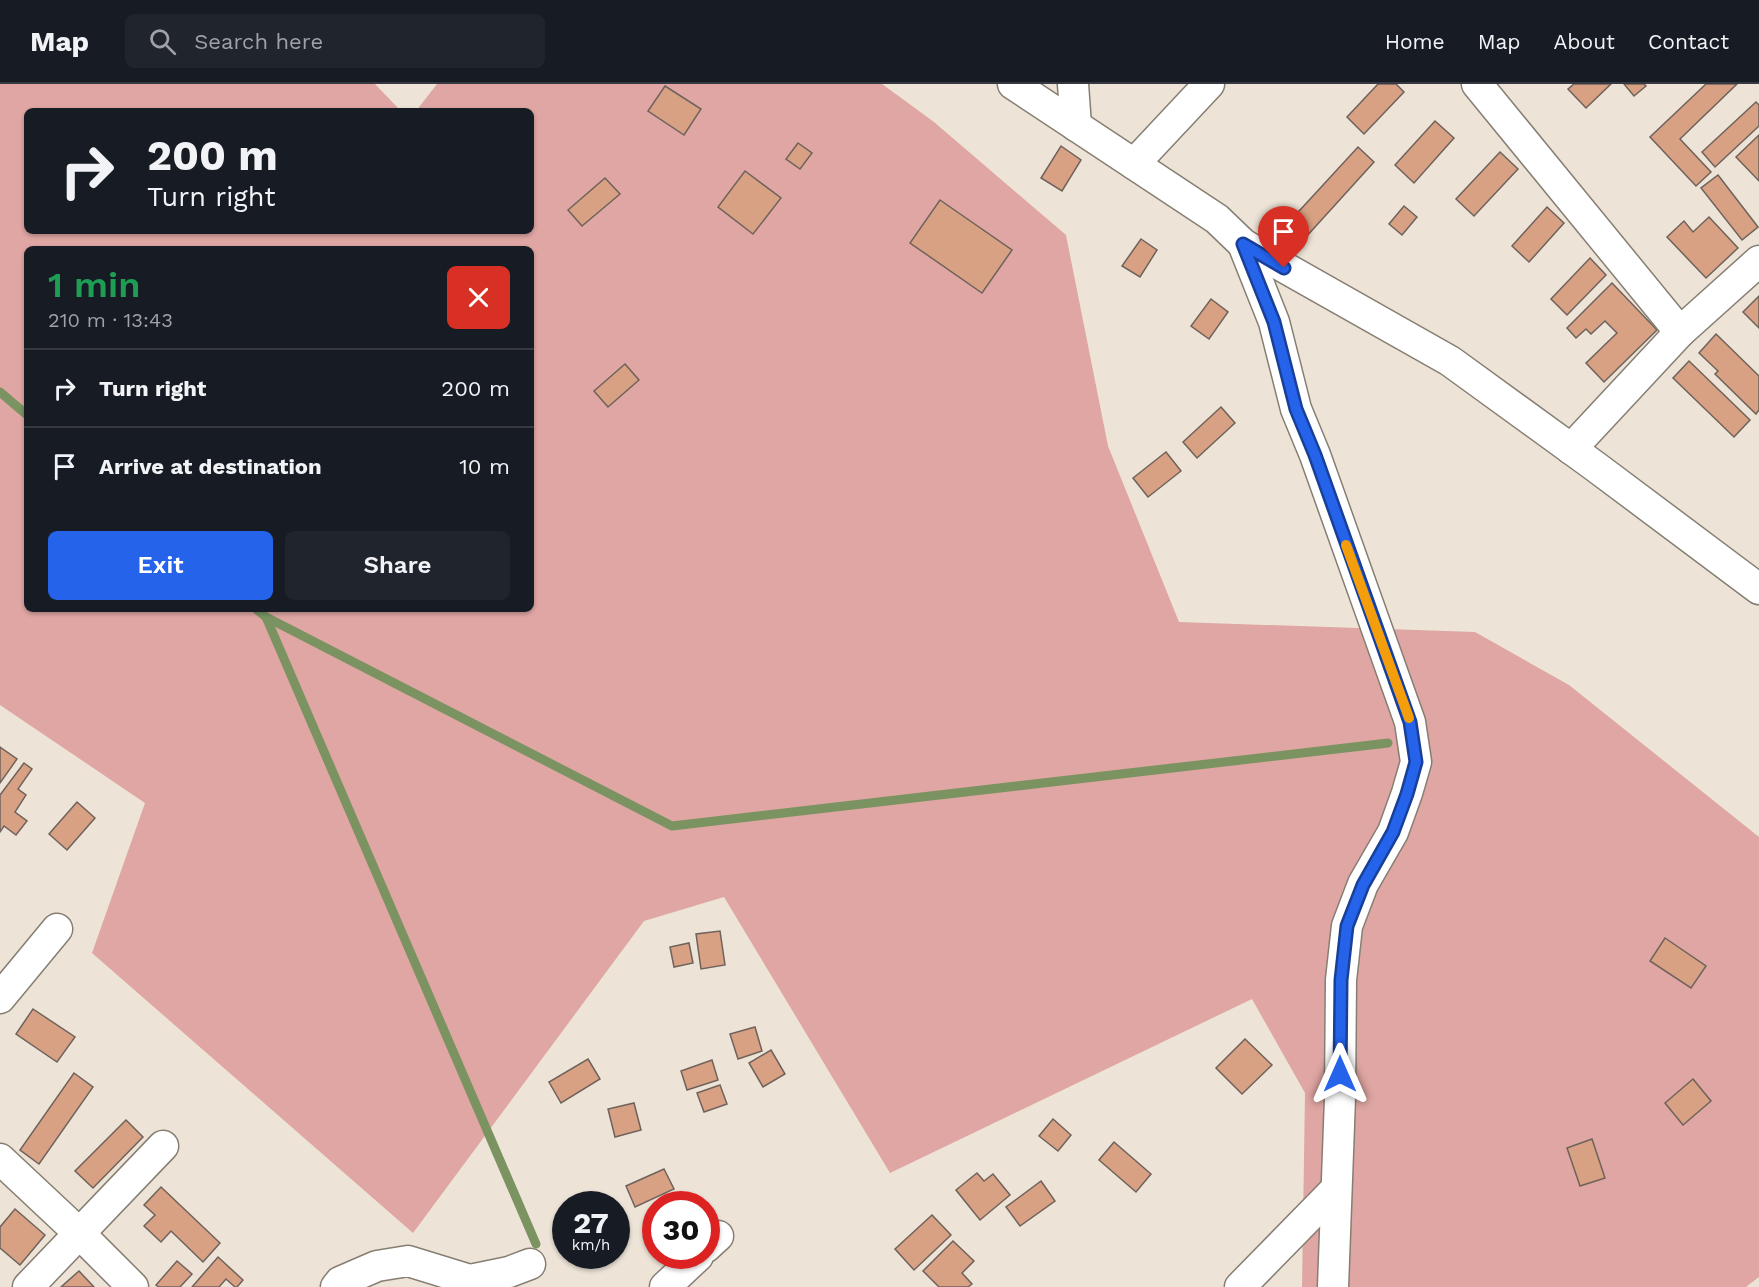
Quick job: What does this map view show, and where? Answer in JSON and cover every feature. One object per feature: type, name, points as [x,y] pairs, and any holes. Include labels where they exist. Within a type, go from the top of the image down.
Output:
[{"type":"street","points":[[1013,84],[1217,219],[1243,244],[1449,361],[1759,589]]},
{"type":"street","points":[[1073,84],[1076,126]]},
{"type":"street","points":[[1134,164],[1209,84]]},
{"type":"street","points":[[1477,84],[1680,332]]},
{"type":"street","points":[[1243,244],[1274,322],[1296,409],[1319,466],[1410,722],[1416,762],[1393,832],[1363,885],[1347,926],[1341,980],[1340,1098],[1333,1287]]},
{"type":"street","points":[[1571,449],[1680,332],[1759,261]]},
{"type":"street","points":[[0,998],[57,929]]},
{"type":"street","points":[[28,1287],[163,1146]]},
{"type":"street","points":[[0,1159],[133,1287]]},
{"type":"street","points":[[1240,1287],[1336,1189]]},
{"type":"street","points":[[336,1287],[340,1282],[376,1266],[408,1261],[470,1280],[509,1272],[530,1264]]},
{"type":"street","points":[[664,1287],[683,1269]]},
{"type":"shaded area","points":[[0,84],[375,84],[398,108],[24,108],[24,234],[534,234],[534,108],[418,108],[437,84],[882,84],[934,122],[1066,235],[1108,446],[1179,622],[1475,632],[1569,685],[1759,837],[1759,1277],[1746,1287],[1302,1287],[1305,1093],[1252,999],[890,1173],[724,897],[644,921],[413,1233],[92,953],[145,803],[0,705]]},
{"type":"building","points":[[1378,84],[1396,84],[1404,92],[1364,134],[1347,117]]},
{"type":"building","points":[[1574,84],[1611,84],[1586,108],[1568,89]]},
{"type":"building","points":[[1624,84],[1644,84],[1646,86],[1634,96]]},
{"type":"building","points":[[1706,84],[1737,84],[1680,139],[1711,172],[1696,186],[1650,137]]},
{"type":"building","points":[[665,86],[701,109],[684,135],[648,111]]},
{"type":"building","points":[[1756,102],[1759,105],[1759,126],[1715,167],[1702,152]]},
{"type":"building","points":[[1435,121],[1454,138],[1414,183],[1395,165]]},
{"type":"building","points":[[1759,135],[1759,181],[1736,157]]},
{"type":"building","points":[[798,143],[812,153],[800,169],[786,159]]},
{"type":"building","points":[[1061,146],[1081,160],[1062,191],[1041,178]]},
{"type":"building","points":[[1358,147],[1374,162],[1306,237],[1289,222]]},
{"type":"building","points":[[1500,152],[1518,169],[1474,216],[1456,199]]},
{"type":"building","points":[[745,171],[781,198],[753,234],[718,207]]},
{"type":"building","points":[[1718,175],[1758,227],[1742,240],[1701,188]]},
{"type":"building","points":[[605,178],[620,194],[582,226],[568,210]]},
{"type":"building","points":[[940,200],[1012,250],[982,293],[910,243]]},
{"type":"building","points":[[1404,206],[1417,217],[1402,235],[1389,224]]},
{"type":"building","points":[[1547,207],[1564,223],[1529,262],[1512,246]]},
{"type":"building","points":[[1709,217],[1738,248],[1706,278],[1667,237],[1684,221],[1693,232]]},
{"type":"building","points":[[1141,239],[1157,250],[1140,277],[1122,266]]},
{"type":"building","points":[[1590,258],[1606,275],[1567,315],[1551,299]]},
{"type":"building","points":[[1612,283],[1657,330],[1604,382],[1586,363],[1617,333],[1605,321],[1591,334],[1586,329],[1576,338],[1567,328]]},
{"type":"building","points":[[1759,296],[1759,328],[1743,312]]},
{"type":"building","points":[[1211,299],[1228,312],[1209,339],[1191,326]]},
{"type":"building","points":[[1716,334],[1759,376],[1759,410],[1756,414],[1715,374],[1718,371],[1699,353]]},
{"type":"building","points":[[1689,361],[1750,420],[1734,437],[1673,378]]},
{"type":"building","points":[[625,364],[639,380],[608,407],[594,391]]},
{"type":"building","points":[[1221,407],[1235,423],[1197,458],[1183,442]]},
{"type":"building","points":[[1166,452],[1181,471],[1148,497],[1133,478]]},
{"type":"building","points":[[0,747],[17,759],[0,783]]},
{"type":"building","points":[[24,763],[32,769],[18,789],[26,795],[15,812],[27,821],[16,835],[4,826],[0,832],[0,795]]},
{"type":"building","points":[[77,802],[95,818],[67,850],[49,834]]},
{"type":"building","points":[[720,931],[725,965],[701,969],[696,934]]},
{"type":"building","points":[[1665,938],[1706,966],[1691,988],[1650,961]]},
{"type":"building","points":[[689,943],[693,963],[674,967],[670,947]]},
{"type":"building","points":[[33,1009],[75,1037],[57,1062],[16,1034]]},
{"type":"building","points":[[755,1027],[762,1051],[738,1059],[730,1034]]},
{"type":"building","points":[[1245,1039],[1272,1065],[1242,1094],[1216,1068]]},
{"type":"building","points":[[771,1050],[785,1074],[763,1087],[749,1063]]},
{"type":"building","points":[[588,1059],[600,1079],[561,1103],[549,1082]]},
{"type":"building","points":[[712,1060],[718,1080],[687,1090],[681,1071]]},
{"type":"building","points":[[74,1073],[93,1087],[39,1164],[20,1150]]},
{"type":"building","points":[[1693,1079],[1711,1101],[1683,1125],[1665,1103]]},
{"type":"building","points":[[720,1085],[727,1104],[704,1112],[697,1093]]},
{"type":"building","points":[[634,1103],[641,1130],[615,1137],[608,1109]]},
{"type":"building","points":[[1053,1119],[1071,1135],[1058,1151],[1039,1136]]},
{"type":"building","points":[[126,1120],[143,1137],[93,1188],[75,1171]]},
{"type":"building","points":[[1592,1139],[1605,1178],[1580,1186],[1567,1148]]},
{"type":"building","points":[[1114,1142],[1151,1174],[1136,1192],[1099,1160]]},
{"type":"building","points":[[664,1169],[674,1189],[642,1191],[642,1204],[635,1207],[626,1186]]},
{"type":"building","points":[[977,1173],[984,1181],[993,1174],[1010,1195],[980,1220],[956,1190]]},
{"type":"building","points":[[1041,1181],[1055,1201],[1020,1226],[1006,1207]]},
{"type":"building","points":[[161,1187],[220,1243],[203,1262],[171,1231],[161,1242],[144,1226],[155,1215],[144,1205]]},
{"type":"building","points":[[15,1209],[45,1235],[20,1265],[0,1248],[0,1227]]},
{"type":"building","points":[[932,1215],[951,1235],[914,1270],[895,1249]]},
{"type":"building","points":[[953,1241],[974,1261],[962,1273],[972,1284],[968,1287],[939,1287],[923,1271]]},
{"type":"building","points":[[218,1257],[243,1280],[237,1287],[226,1279],[219,1287],[192,1287]]},
{"type":"building","points":[[177,1261],[192,1274],[180,1287],[156,1285]]},
{"type":"building","points":[[79,1271],[94,1287],[61,1287]]},
{"type":"waterway","points":[[0,392],[24,412]]},
{"type":"waterway","points":[[260,612],[672,826],[1388,743]]},
{"type":"waterway","points":[[266,617],[536,1244]]},
{"type":"slow traffic","points":[[1346,545],[1409,718]]},
{"type":"route","points":[[1284,268],[1243,244],[1274,322],[1296,409],[1315,455],[1410,722],[1416,762],[1393,832],[1363,885],[1347,926],[1341,980],[1340,1074]]}]
